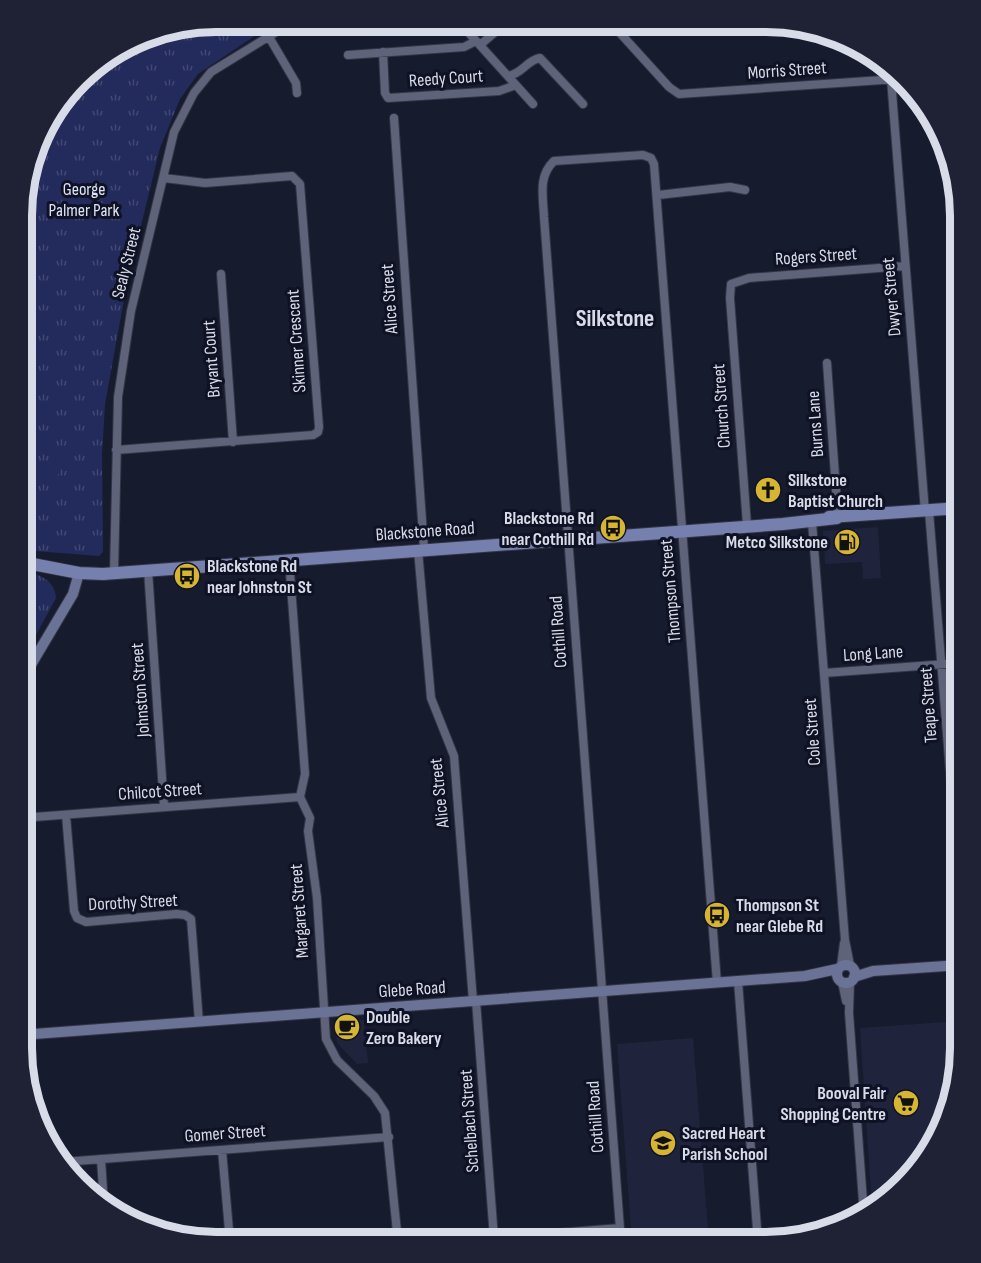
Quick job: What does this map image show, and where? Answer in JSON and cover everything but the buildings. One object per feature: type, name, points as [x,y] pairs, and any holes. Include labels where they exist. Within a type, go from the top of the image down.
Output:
[{"type":"main road","name":"Blackstone Road","points":[[774,523],[783,520],[950,509]]},
{"type":"main road","name":"Blackstone Road","points":[[32,564],[79,573],[114,573],[568,538],[812,522],[837,518]]},
{"type":"street","name":"Sealy Street","points":[[114,573],[118,398],[131,311],[179,120],[202,81],[211,72],[277,32]]},
{"type":"street","points":[[468,32],[533,104]]},
{"type":"street","points":[[348,55],[464,46],[478,43],[493,32]]},
{"type":"street","name":"Morris Street","points":[[619,32],[669,87],[679,94],[890,79]]},
{"type":"street","points":[[269,37],[296,83],[297,93]]},
{"type":"street","name":"Reedy Court","points":[[383,52],[385,93],[388,98],[499,91],[516,85]]},
{"type":"street","points":[[508,76],[515,75],[533,59],[540,58],[583,104]]},
{"type":"street","name":"Dwyer Street","points":[[894,83],[905,266],[927,511]]},
{"type":"street","name":"Alice Street","points":[[394,117],[431,698],[454,756],[474,1001]]},
{"type":"street","name":"Cothill Road","points":[[620,1231],[544,218],[544,170],[554,161],[648,156],[654,164],[658,195]]},
{"type":"street","name":"Skinner Crescent","points":[[116,450],[313,435],[318,432],[300,184],[292,176],[204,183],[164,178]]},
{"type":"street","points":[[658,195],[730,187],[745,190]]},
{"type":"street","name":"Thompson Street","points":[[658,195],[717,983]]},
{"type":"street","name":"Rogers Street","points":[[731,284],[749,278],[905,266]]},
{"type":"street","name":"Bryant Court","points":[[221,274],[233,442]]},
{"type":"street","name":"Church Street","points":[[731,284],[730,298],[747,525]]},
{"type":"street","name":"Burns Lane","points":[[827,363],[837,518]]},
{"type":"street","name":"Teape Street","points":[[927,511],[949,759]]},
{"type":"street","name":"Cole Street","points":[[812,522],[863,1204]]},
{"type":"street","name":"Margaret Street","points":[[289,559],[305,774],[300,797],[310,818],[308,831],[317,898],[326,1039],[330,1050],[381,1105],[387,1119],[397,1231]]},
{"type":"street","name":"Johnston Street","points":[[148,570],[165,807]]},
{"type":"street","points":[[32,663],[73,594],[79,573]]},
{"type":"street","name":"Long Lane","points":[[824,673],[949,664]]},
{"type":"street","name":"Chilcot Street","points":[[32,817],[300,797]]},
{"type":"street","name":"Dorothy Street","points":[[66,815],[74,911],[77,918],[86,922],[181,914],[191,919],[200,1022]]},
{"type":"street","name":"Glebe Road","points":[[32,1034],[949,966]]},
{"type":"street","points":[[738,981],[757,1231]]},
{"type":"street","name":"Schelbach Street","points":[[474,1001],[493,1231]]},
{"type":"street","name":"Gomer Street","points":[[70,1161],[389,1137]]},
{"type":"street","points":[[222,1150],[229,1231]]},
{"type":"street","points":[[100,1159],[103,1193]]},
{"type":"street","points":[[590,1231],[620,1228]]},
{"type":"shaded area","points":[[878,527],[881,578],[863,579],[862,562],[825,564],[823,531]]},
{"type":"shaded area","points":[[364,1020],[368,1063],[357,1064],[337,1043],[335,1021]]},
{"type":"shaded area","name":"Booval Fair Shopping Centre","points":[[949,1022],[949,1060],[946,1084],[936,1118],[912,1160],[896,1178],[871,1198],[860,1028]]},
{"type":"shaded area","name":"Sacred Heart Parish School","points":[[693,1038],[708,1231],[631,1231],[617,1044]]},
{"type":"green space","name":"George Palmer Park","points":[[203,32],[261,32],[198,74],[180,99],[160,148],[127,283],[105,404],[102,455],[103,552],[99,556],[32,551],[33,191],[45,145],[69,103],[103,69],[136,49],[179,35]]},
{"type":"green space","points":[[175,36],[111,64],[145,45]]},
{"type":"green space","points":[[57,456],[66,461],[58,475],[49,470]]},
{"type":"green space","points":[[32,573],[45,578],[53,586],[56,598],[32,642]]},
{"type":"place","name":"Silkstone Baptist Church","points":[[768,490]]},
{"type":"place","name":"Blackstone Rd near Cothill Rd","points":[[613,528]]},
{"type":"place","name":"Metco Silkstone","points":[[847,542]]},
{"type":"place","name":"Blackstone Rd near Johnston St","points":[[187,576]]},
{"type":"place","name":"Thompson St near Glebe Rd","points":[[717,915]]},
{"type":"place","name":"Double Zero Bakery","points":[[347,1027]]},
{"type":"place","name":"Booval Fair Shopping Centre","points":[[906,1103]]},
{"type":"place","name":"Sacred Heart Parish School","points":[[663,1143]]},
{"type":"district","name":"Silkstone","points":[[615,318]]}]
